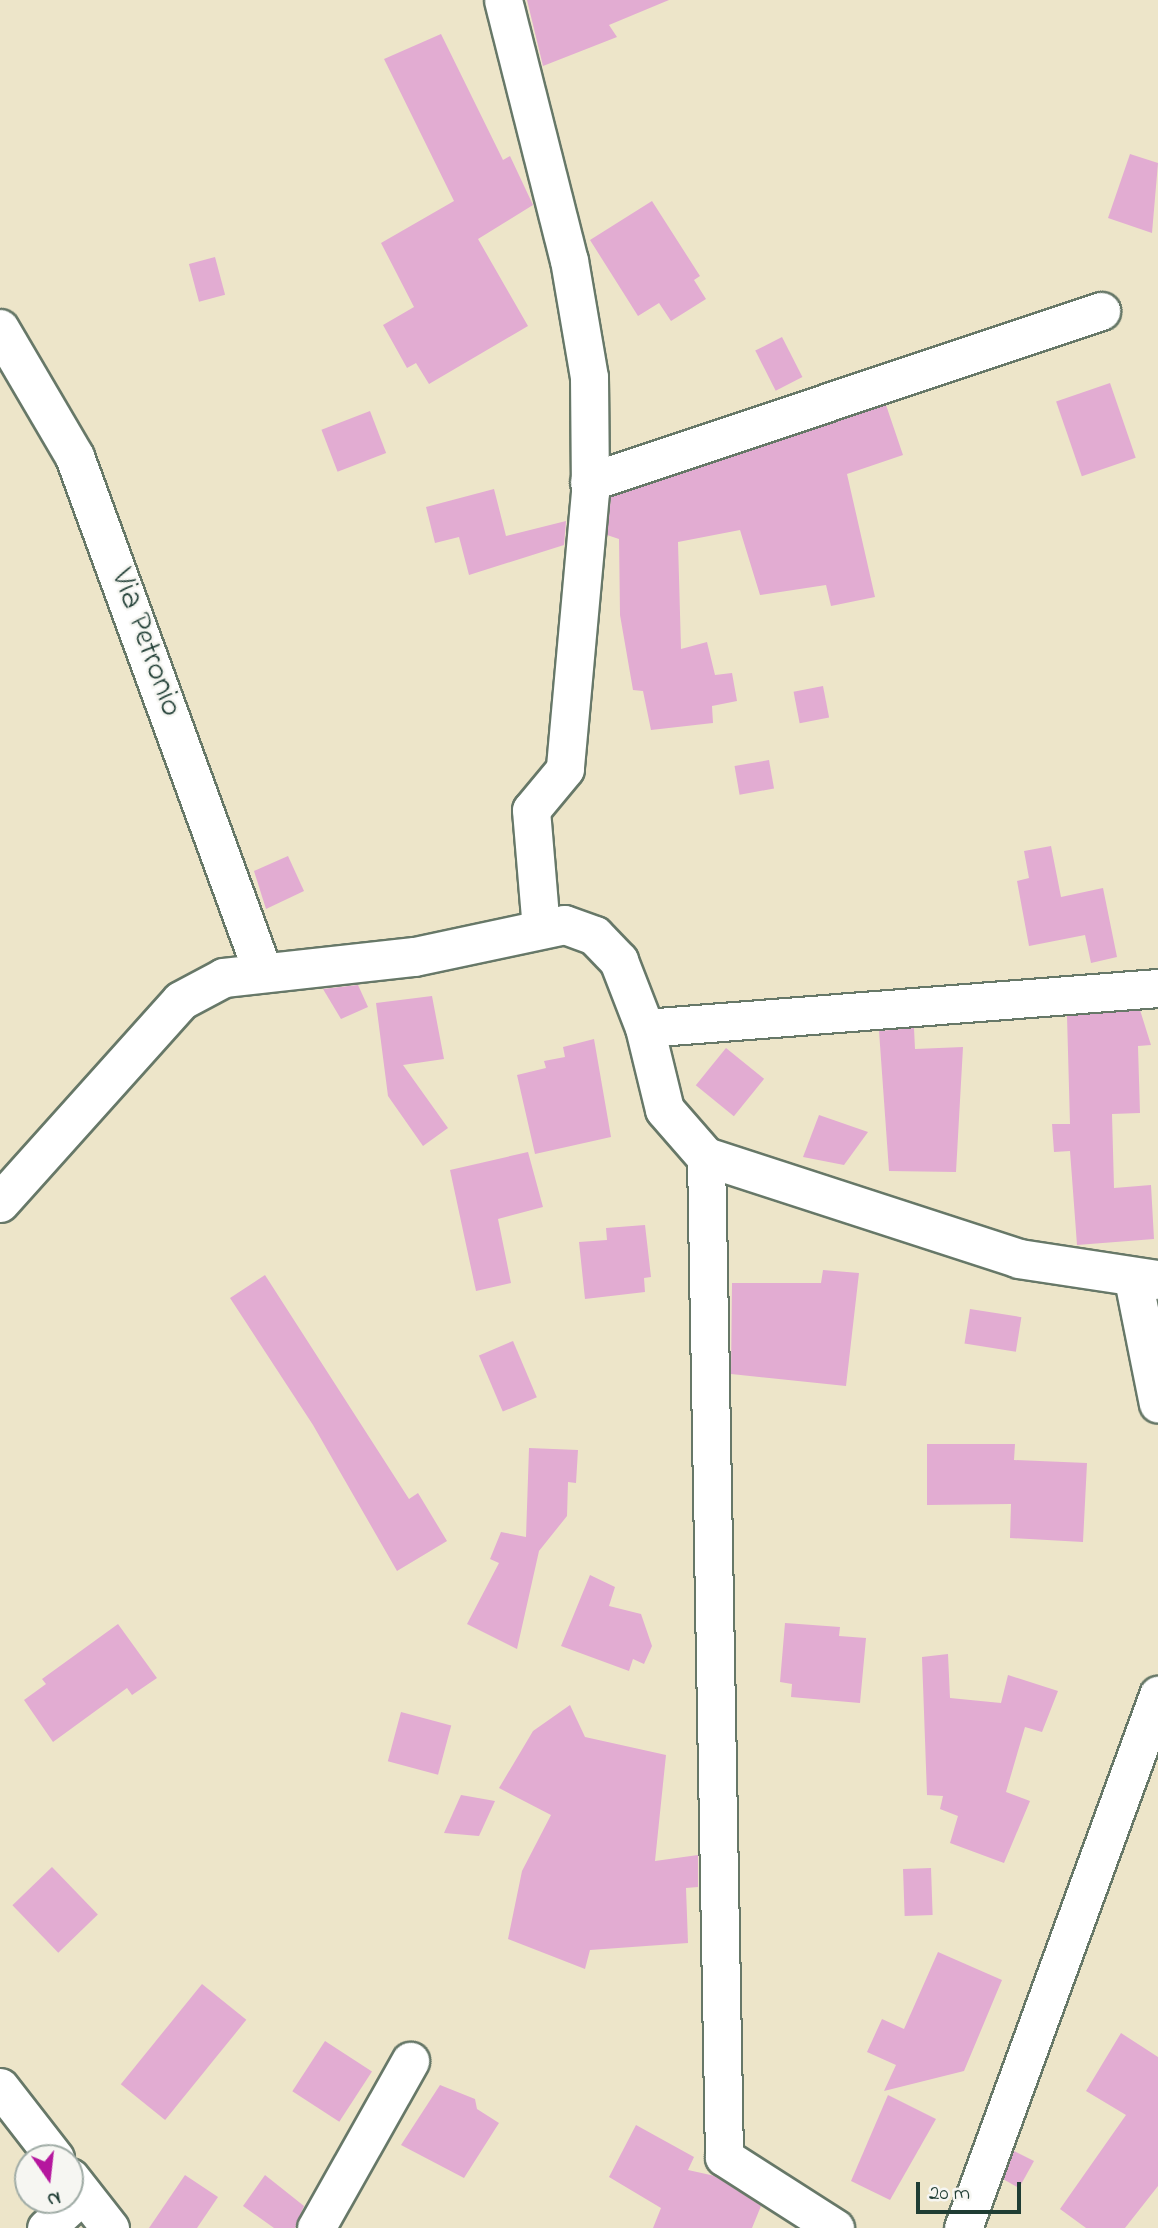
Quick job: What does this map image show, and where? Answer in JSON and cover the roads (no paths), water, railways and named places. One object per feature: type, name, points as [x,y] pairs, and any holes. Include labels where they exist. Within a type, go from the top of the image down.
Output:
[{"type":"street","points":[[509,8],[585,351],[589,482],[565,769],[531,810],[541,929]]},
{"type":"street","points":[[589,482],[1101,311]]},
{"type":"street","name":"Via Petronio","points":[[0,329],[75,457],[262,969]]},
{"type":"street","points":[[0,1203],[181,1000],[223,978],[262,969],[415,957],[565,925],[594,936],[619,961],[645,1028],[665,1110],[705,1157],[1019,1259],[1145,1280],[1158,1404]]},
{"type":"street","points":[[645,1028],[1158,988]]},
{"type":"street","points":[[705,1157],[724,2157],[835,2228]]},
{"type":"street","points":[[963,2228],[1158,1695]]},
{"type":"street","points":[[316,2228],[410,2061]]},
{"type":"street","points":[[0,2087],[44,2144]]},
{"type":"street","points":[[84,2195],[110,2228]]}]
